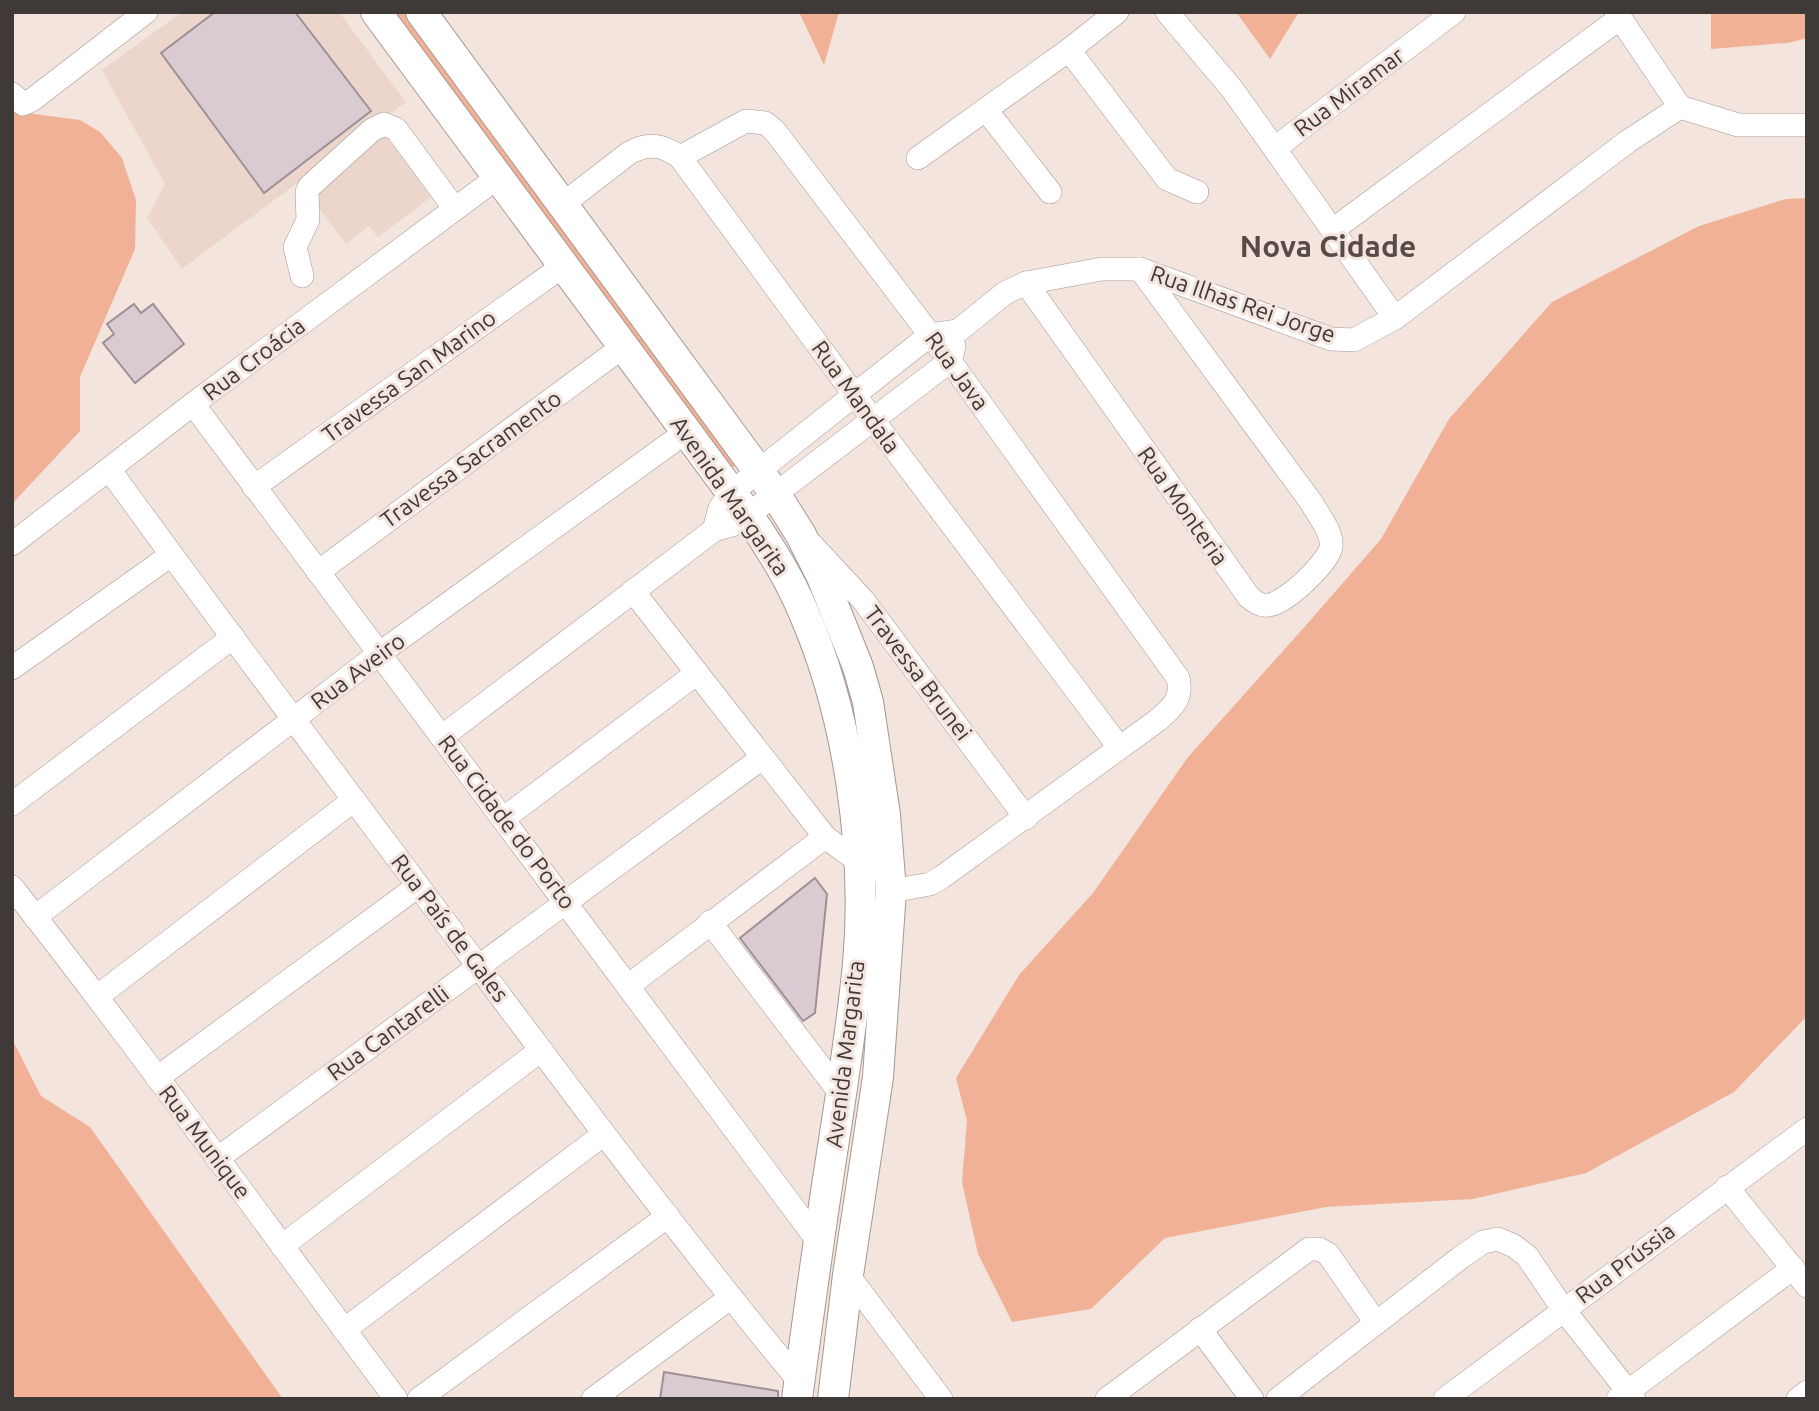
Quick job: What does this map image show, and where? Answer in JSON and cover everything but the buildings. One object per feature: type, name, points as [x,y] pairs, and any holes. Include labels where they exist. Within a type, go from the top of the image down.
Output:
[{"type":"main road","name":"Avenida Margarita","points":[[376,12],[740,503],[791,583],[830,687],[845,751],[858,862],[858,962],[798,1390]]},
{"type":"main road","name":"Avenida Margarita","points":[[421,12],[767,483],[801,535],[822,577],[858,667],[868,702],[885,814],[891,891],[878,1077],[848,1275],[833,1399]]},
{"type":"street","points":[[17,99],[32,100],[146,12]]},
{"type":"street","points":[[918,159],[1117,12]]},
{"type":"street","points":[[1167,12],[1232,89],[1275,148]]},
{"type":"street","name":"Rua Miramar","points":[[1395,317],[1275,148],[1454,12]]},
{"type":"street","points":[[1334,229],[1618,15],[1680,107],[1738,125],[1807,125]]},
{"type":"street","points":[[1069,50],[1167,179],[1197,192]]},
{"type":"street","name":"Rua Ilhas Rei Jorge","points":[[958,331],[1004,293],[1027,283],[1102,269],[1140,269],[1331,339],[1354,340],[1395,317],[1627,142],[1680,107]]},
{"type":"street","points":[[986,110],[1050,192]]},
{"type":"street","name":"Rua Java","points":[[681,157],[746,121],[765,123],[774,130],[950,361],[1178,677],[1180,687],[1174,706],[1119,747]]},
{"type":"street","points":[[302,276],[295,247],[307,220],[309,187],[372,130],[384,124],[396,129],[455,209]]},
{"type":"street","points":[[563,204],[640,146],[665,147],[681,157]]},
{"type":"street","name":"Rua Mandala","points":[[681,157],[854,395],[1119,747]]},
{"type":"street","name":"Rua Croácia","points":[[12,544],[193,404],[498,177]]},
{"type":"street","name":"Travessa San Marino","points":[[254,487],[563,266]]},
{"type":"street","name":"Rua Monteria","points":[[1027,283],[1248,597],[1259,604],[1280,602],[1328,556],[1331,544],[1328,532],[1311,502],[1140,269]]},
{"type":"street","points":[[443,736],[714,530],[720,508],[740,503],[767,483],[873,420],[950,361],[958,331],[930,335],[854,395],[767,483]]},
{"type":"street","name":"Travessa Sacramento","points":[[318,572],[624,346]]},
{"type":"street","name":"Rua Cidade do Porto","points":[[193,404],[818,1241]]},
{"type":"street","name":"Rua Aveiro","points":[[36,917],[380,653],[686,432]]},
{"type":"street","name":"Rua País de Gales","points":[[110,470],[478,967],[798,1390]]},
{"type":"street","name":"Travessa Brunei","points":[[801,535],[863,600],[1026,818]]},
{"type":"street","points":[[12,668],[171,555]]},
{"type":"street","points":[[633,591],[825,837],[858,862]]},
{"type":"street","points":[[12,804],[233,638]]},
{"type":"street","points":[[503,819],[697,673]]},
{"type":"street","points":[[891,891],[930,884],[1026,818],[1119,747]]},
{"type":"street","name":"Rua Cantarelli","points":[[217,1158],[762,758]]},
{"type":"street","points":[[98,996],[354,800]]},
{"type":"street","points":[[628,986],[825,837]]},
{"type":"street","points":[[157,1078],[418,886]]},
{"type":"street","name":"Rua Munique","points":[[12,887],[98,996],[396,1399]]},
{"type":"street","points":[[710,922],[841,1094]]},
{"type":"street","points":[[282,1246],[541,1050]]},
{"type":"street","name":"Rua Prússia","points":[[1445,1399],[1807,1129]]},
{"type":"street","points":[[344,1330],[604,1134]]},
{"type":"street","points":[[1278,1399],[1483,1242],[1498,1239],[1527,1256],[1627,1396],[1800,1277],[1727,1187]]},
{"type":"street","points":[[419,1399],[668,1216]]},
{"type":"street","points":[[1107,1399],[1309,1249],[1319,1249],[1328,1254],[1376,1323]]},
{"type":"street","points":[[848,1275],[941,1399]]},
{"type":"street","points":[[593,1399],[730,1297]]},
{"type":"street","points":[[1200,1329],[1252,1399]]},
{"type":"street","points":[[1798,1399],[1807,1392]]},
{"type":"shaded area","points":[[182,12],[339,12],[406,102],[182,269],[147,218],[165,184],[102,70]]},
{"type":"shaded area","points":[[393,12],[411,12],[737,466],[731,467]]},
{"type":"shaded area","points":[[799,12],[839,12],[824,65]]},
{"type":"shaded area","points":[[1236,12],[1299,12],[1270,59]]},
{"type":"shaded area","points":[[1711,12],[1807,12],[1807,38],[1788,43],[1711,49]]},
{"type":"shaded area","points":[[12,111],[80,120],[100,132],[122,158],[136,200],[135,249],[80,377],[80,431],[12,504]]},
{"type":"shaded area","points":[[385,135],[431,197],[378,237],[369,226],[346,244],[308,193]]},
{"type":"shaded area","points":[[1807,198],[1807,1016],[1734,1092],[1586,1173],[1473,1199],[1326,1207],[1165,1238],[1091,1309],[1012,1322],[978,1254],[962,1182],[967,1121],[956,1078],[1019,975],[1093,893],[1188,757],[1381,539],[1449,419],[1552,302],[1699,226],[1786,199]]},
{"type":"shaded area","points":[[12,1039],[41,1096],[90,1127],[283,1399],[12,1399]]},
{"type":"district","name":"Nova Cidade","points":[[1328,247]]}]
